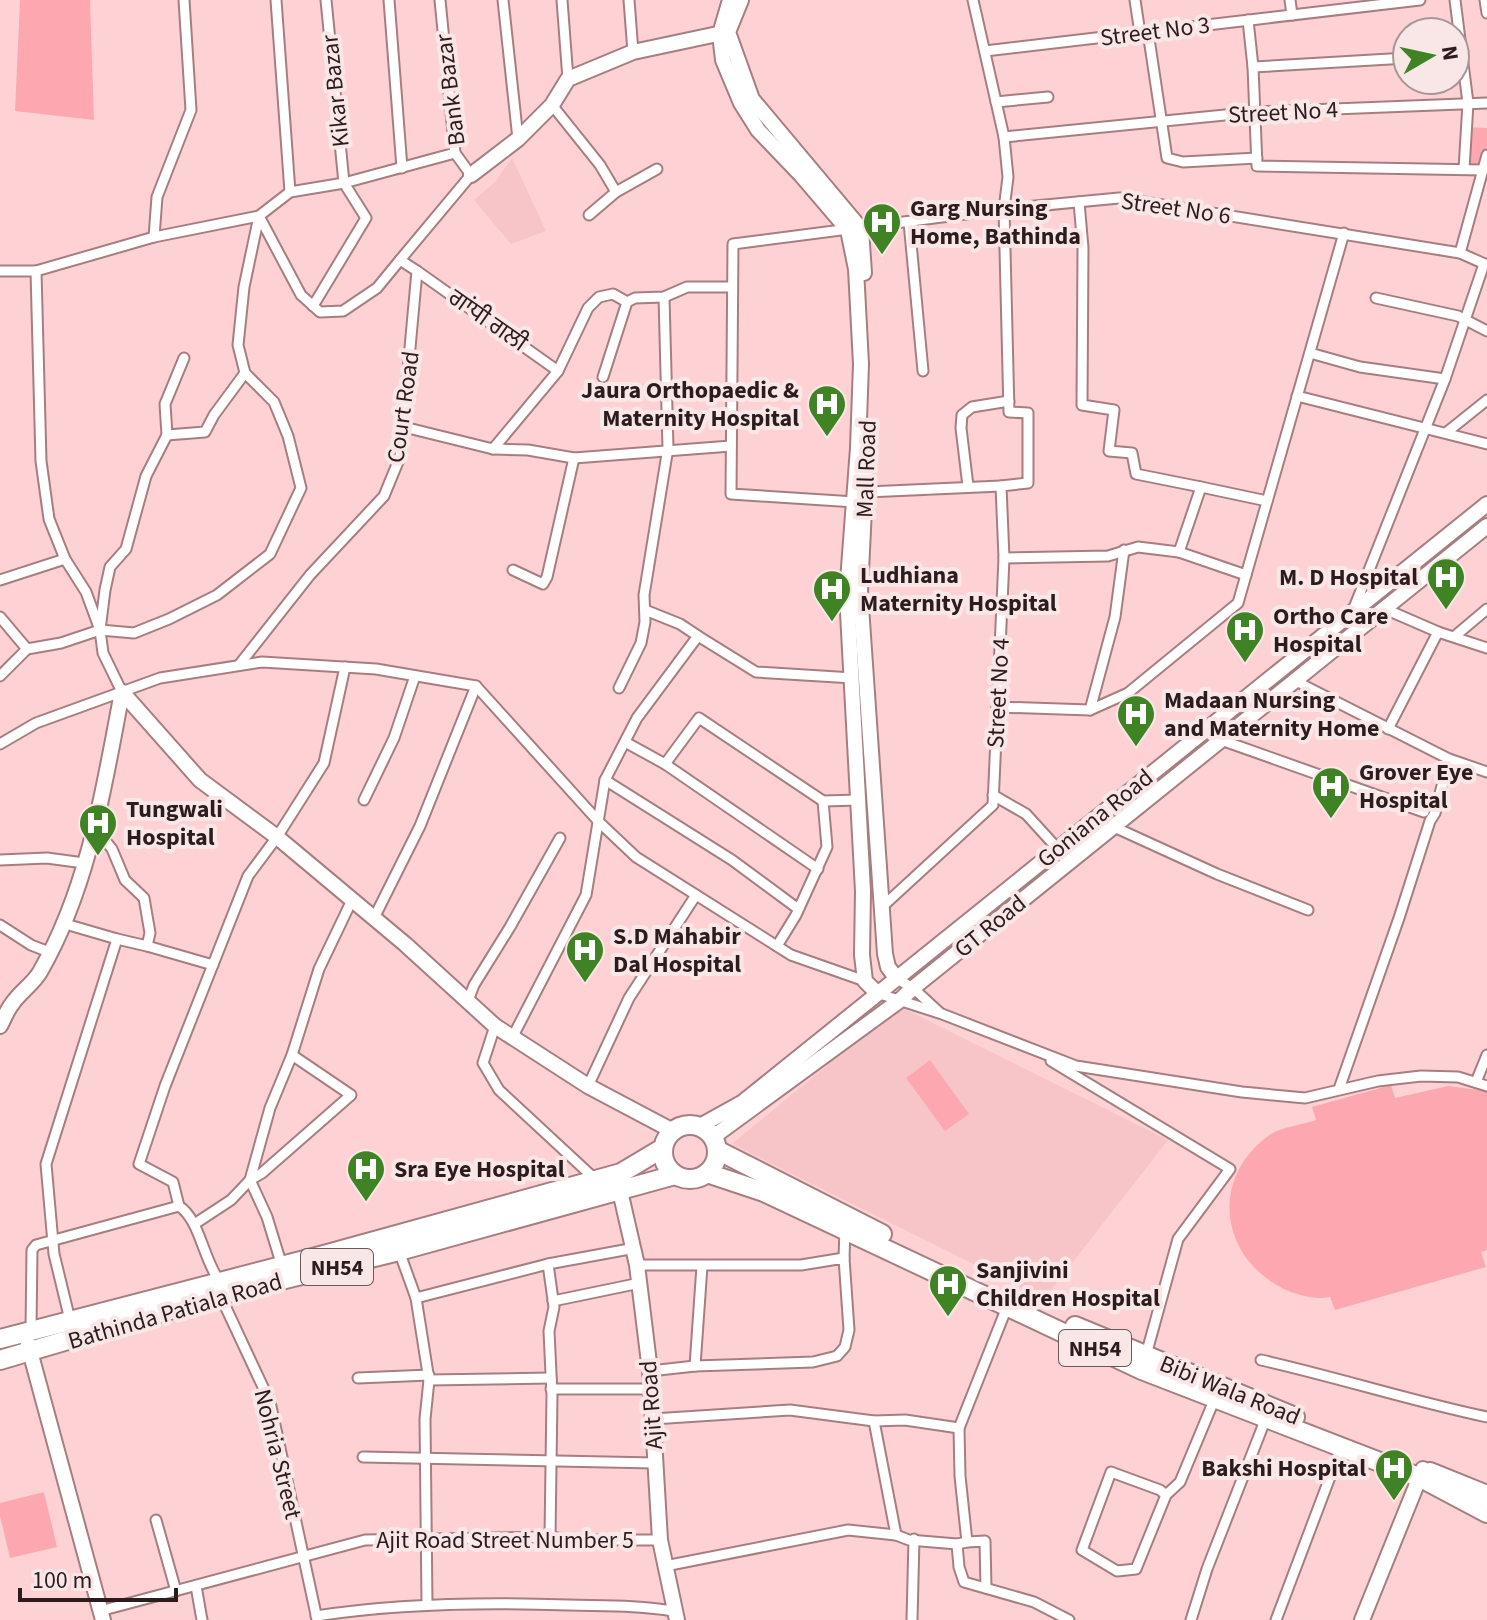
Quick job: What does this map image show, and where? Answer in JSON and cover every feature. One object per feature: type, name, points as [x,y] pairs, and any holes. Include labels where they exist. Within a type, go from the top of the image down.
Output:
[{"type":"highway","points":[[673,1131],[690,1125],[709,1138],[713,1167],[707,1173]]},
{"type":"highway","name":"NH54","points":[[0,1339],[70,1320],[220,1288],[282,1266],[621,1173],[663,1148],[673,1131]]},
{"type":"highway","name":"Bibi Wala Road","points":[[709,1138],[765,1177],[1144,1362],[1422,1474],[1487,1495]]},
{"type":"highway","points":[[663,1148],[665,1162],[675,1175]]},
{"type":"highway","name":"NH54","points":[[675,1175],[691,1179],[707,1173],[764,1192],[1007,1306],[1144,1362],[1215,1398],[1341,1448],[1422,1474],[1487,1513]]},
{"type":"highway","name":"Bathinda Patiala Road","points":[[0,1360],[220,1288],[399,1251],[675,1175]]},
{"type":"main road","points":[[730,0],[724,33],[752,99],[855,229],[861,364],[847,594],[863,891],[862,955],[865,981],[877,993]]},
{"type":"main road","points":[[724,33],[741,0]]},
{"type":"main road","points":[[471,175],[518,139],[552,105],[568,79],[633,52],[724,33]]},
{"type":"main road","name":"Mall Road","points":[[855,229],[870,347],[867,492],[860,592],[885,954],[888,967],[897,979]]},
{"type":"main road","name":"Goniana Road","points":[[709,1138],[743,1102],[1487,504]]},
{"type":"main road","name":"GT Road","points":[[709,1138],[899,1001],[1487,526]]},
{"type":"main road","points":[[0,1026],[12,1004],[38,975],[62,923],[84,863],[96,829],[122,692]]},
{"type":"main road","points":[[122,692],[200,780],[277,837],[495,1026],[588,1086],[673,1131]]},
{"type":"main road","name":"Ajit Road","points":[[620,1191],[626,1224],[635,1248],[640,1283],[650,1371],[660,1540],[675,1615]]},
{"type":"main road","points":[[28,1331],[30,1352],[102,1615]]},
{"type":"main road","points":[[1362,1620],[1422,1474]]},
{"type":"street","points":[[154,237],[157,197],[191,110],[184,0]]},
{"type":"street","points":[[276,0],[290,192]]},
{"type":"street","name":"Kikar Bazar","points":[[326,0],[344,183]]},
{"type":"street","points":[[389,0],[402,168]]},
{"type":"street","name":"Bank Bazar","points":[[440,0],[455,153],[471,175]]},
{"type":"street","points":[[503,0],[518,139]]},
{"type":"street","points":[[562,0],[568,79]]},
{"type":"street","points":[[629,0],[633,52]]},
{"type":"street","points":[[867,492],[1028,483],[1028,413],[1009,412],[1004,209],[1008,177],[1004,137],[973,0]]},
{"type":"street","points":[[1135,0],[1144,32],[1167,158],[1171,161],[1257,158]]},
{"type":"street","points":[[1290,0],[1292,15]]},
{"type":"street","name":"Street No 3","points":[[985,51],[1420,0]]},
{"type":"street","points":[[1485,0],[1487,13]]},
{"type":"street","points":[[1248,20],[1257,166],[1483,170]]},
{"type":"street","points":[[1253,67],[1391,59]]},
{"type":"street","points":[[1464,169],[1467,96]]},
{"type":"street","points":[[996,102],[1048,97]]},
{"type":"street","name":"Street No 4","points":[[1004,137],[1255,112],[1487,103]]},
{"type":"street","points":[[552,105],[600,165],[616,192]]},
{"type":"street","points":[[0,271],[36,271],[154,237],[259,216],[290,192],[344,183],[455,153]]},
{"type":"street","points":[[1460,253],[1487,155]]},
{"type":"street","points":[[589,215],[616,192],[657,169]]},
{"type":"street","points":[[259,216],[301,295],[320,312],[343,311],[377,288],[471,175]]},
{"type":"street","points":[[313,306],[366,218],[344,183]]},
{"type":"street","name":"Street No 6","points":[[732,287],[733,244],[1004,209],[1119,198],[1460,253],[1486,264]]},
{"type":"street","points":[[1079,202],[1083,248],[1082,405],[1114,410],[1109,451],[1132,453],[1136,474],[1267,501]]},
{"type":"street","points":[[0,676],[27,649],[61,643],[100,630],[134,633],[169,619],[217,595],[270,554],[301,488],[288,436],[274,402],[245,373],[238,345],[244,287],[259,216]]},
{"type":"street","points":[[909,222],[923,371]]},
{"type":"street","points":[[997,707],[1090,710],[1128,693],[1238,603],[1344,233]]},
{"type":"street","points":[[400,260],[417,271]]},
{"type":"street","points":[[1353,611],[1445,379],[1486,264]]},
{"type":"street","points":[[36,271],[41,461],[49,519],[65,559],[86,592],[100,630],[103,653],[122,692]]},
{"type":"street","name":"ਗਾਂਧੀ ਗਲੀ","points":[[417,271],[558,371]]},
{"type":"street","name":"Court Road","points":[[238,666],[310,575],[384,496],[400,457],[417,271]]},
{"type":"street","points":[[603,377],[627,302],[635,298],[664,297],[687,287],[732,287],[731,494],[855,502]]},
{"type":"street","points":[[493,449],[558,371],[588,308],[599,297],[613,294],[627,302]]},
{"type":"street","points":[[619,688],[641,643],[644,595],[668,451],[664,297]]},
{"type":"street","points":[[1376,298],[1465,320],[1487,331]]},
{"type":"street","points":[[1310,353],[1360,367],[1445,379]]},
{"type":"street","points":[[100,630],[110,567],[126,549],[146,476],[167,435],[165,404],[184,358]]},
{"type":"street","points":[[167,435],[205,432],[245,373]]},
{"type":"street","points":[[1297,396],[1487,444]]},
{"type":"street","points":[[1447,432],[1487,400]]},
{"type":"street","points":[[968,486],[962,415],[972,407],[1009,401]]},
{"type":"street","points":[[404,427],[493,449],[528,450],[574,458],[731,446]]},
{"type":"street","points":[[513,570],[543,584],[547,577],[574,458]]},
{"type":"street","name":"Street No 4","points":[[993,795],[1004,558],[1001,486]]},
{"type":"street","points":[[1179,552],[1201,487]]},
{"type":"street","points":[[1004,558],[1108,556],[1138,547],[1179,552],[1246,575]]},
{"type":"street","points":[[1090,710],[1115,617],[1124,550]]},
{"type":"street","points":[[0,580],[65,559]]},
{"type":"street","points":[[1385,609],[1438,632],[1487,648]]},
{"type":"street","points":[[1455,636],[1487,609]]},
{"type":"street","points":[[645,610],[680,624],[756,672],[853,678]]},
{"type":"street","points":[[0,617],[27,649]]},
{"type":"street","points":[[1388,729],[1438,632]]},
{"type":"street","points":[[512,1038],[586,895],[605,780],[637,718],[698,636]]},
{"type":"street","points":[[0,744],[36,723],[160,678],[262,662],[345,667],[476,686],[599,822],[636,857],[791,955],[865,981]]},
{"type":"street","points":[[292,1055],[351,1095],[250,1180],[231,1200],[196,1223],[179,1206],[173,1182],[139,1164],[165,1086],[248,876],[324,763],[345,667]]},
{"type":"street","points":[[364,800],[394,738],[415,676]]},
{"type":"street","points":[[1296,680],[1449,759],[1487,772]]},
{"type":"street","points":[[374,918],[420,826],[476,686]]},
{"type":"street","points":[[665,764],[699,718],[823,801],[858,800]]},
{"type":"street","points":[[1208,727],[1221,740],[1424,812]]},
{"type":"street","points":[[625,742],[665,764],[818,869]]},
{"type":"street","points":[[1339,1089],[1435,813],[1449,759]]},
{"type":"street","points":[[605,780],[732,860],[797,908]]},
{"type":"street","points":[[882,907],[993,805],[993,795],[1026,814],[1057,848]]},
{"type":"street","points":[[777,946],[796,915],[827,847],[823,801]]},
{"type":"street","points":[[1114,827],[1212,869],[1217,874],[1308,910]]},
{"type":"street","points":[[96,829],[112,849],[125,880],[144,898],[150,933],[147,946]]},
{"type":"street","points":[[468,1001],[474,985],[560,838]]},
{"type":"street","points":[[0,860],[47,858],[84,863]]},
{"type":"street","points":[[588,1086],[629,998],[696,895]]},
{"type":"street","points":[[282,1266],[267,1217],[250,1180],[270,1108],[292,1055],[319,969],[352,900]]},
{"type":"street","points":[[62,923],[213,965]]},
{"type":"street","points":[[0,925],[31,945],[49,952]]},
{"type":"street","points":[[70,1320],[54,1254],[46,1164],[117,939]]},
{"type":"street","points":[[897,979],[913,988],[942,1014]]},
{"type":"street","points":[[877,993],[942,1014],[1076,1066],[1242,1092],[1305,1098],[1339,1089],[1421,1076],[1458,1077],[1487,1086]]},
{"type":"street","points":[[495,1026],[483,1063],[499,1090],[595,1179]]},
{"type":"street","points":[[1033,1049],[1230,1169],[1178,1239],[1144,1362]]},
{"type":"street","points":[[1476,1082],[1487,1055]]},
{"type":"street","points":[[28,1331],[32,1250],[36,1245],[179,1206]]},
{"type":"street","name":"Nohria Street","points":[[196,1223],[196,1232],[270,1402],[316,1618]]},
{"type":"street","points":[[650,1371],[695,1366],[813,1362],[837,1356],[845,1347],[849,1330],[845,1230]]},
{"type":"street","points":[[416,1298],[548,1264],[635,1248]]},
{"type":"street","points":[[399,1251],[416,1298],[429,1378],[425,1419],[427,1604]]},
{"type":"street","points":[[637,1265],[801,1265],[844,1258]]},
{"type":"street","points":[[548,1264],[553,1301],[549,1331],[550,1537]]},
{"type":"street","points":[[695,1366],[702,1266]]},
{"type":"street","points":[[553,1301],[640,1283]]},
{"type":"street","points":[[1007,1306],[959,1428],[962,1543],[959,1567],[964,1582],[1034,1602],[1069,1620]]},
{"type":"street","points":[[1261,1360],[1487,1417]]},
{"type":"street","points":[[358,1378],[429,1378],[651,1389]]},
{"type":"street","points":[[1166,1495],[1111,1472],[1082,1550],[1117,1571],[1136,1569],[1166,1495],[1180,1482],[1215,1398]]},
{"type":"street","points":[[653,1419],[790,1410],[959,1428]]},
{"type":"street","points":[[1191,1620],[1207,1569],[1266,1418]]},
{"type":"street","points":[[874,1421],[896,1535]]},
{"type":"street","points":[[1276,1620],[1341,1448]]},
{"type":"street","points":[[363,1457],[655,1463]]},
{"type":"street","points":[[156,1520],[176,1591]]},
{"type":"street","points":[[665,1566],[848,1530],[962,1543],[985,1541],[986,1588]]},
{"type":"street","name":"Ajit Road Street Number 5","points":[[102,1615],[176,1591],[365,1540],[550,1537],[660,1540]]},
{"type":"street","points":[[912,1620],[914,1539]]},
{"type":"street","points":[[196,1586],[202,1620]]},
{"type":"street","points":[[316,1618],[361,1609],[427,1604],[520,1603],[675,1615]]},
{"type":"shaded area","points":[[20,0],[90,0],[94,120],[15,111]]},
{"type":"shaded area","points":[[1466,127],[1487,128],[1483,170],[1464,169]]},
{"type":"shaded area","points":[[512,158],[546,231],[511,244],[474,200],[495,182]]},
{"type":"shaded area","points":[[899,1006],[1168,1140],[1044,1299],[732,1144]]},
{"type":"shaded area","points":[[930,1060],[969,1114],[945,1131],[906,1078]]},
{"type":"shaded area","points":[[1391,1085],[1395,1098],[1448,1086],[1487,1091],[1487,1250],[1481,1252],[1486,1267],[1335,1310],[1330,1297],[1293,1293],[1261,1274],[1246,1257],[1235,1237],[1230,1216],[1231,1195],[1237,1173],[1249,1154],[1268,1136],[1316,1120],[1312,1107]]},
{"type":"shaded area","points":[[44,1492],[57,1547],[10,1558],[0,1503]]},
{"type":"place","name":"Garg Nursing Home, Bathinda","points":[[882,256]]},
{"type":"place","name":"Jaura Orthopaedic & Maternity Hospital","points":[[827,438]]},
{"type":"place","name":"M. D Hospital","points":[[1446,611]]},
{"type":"place","name":"Ludhiana Maternity Hospital","points":[[832,623]]},
{"type":"place","name":"Ortho Care Hospital","points":[[1245,664]]},
{"type":"place","name":"Madaan Nursing and Maternity Home","points":[[1136,748]]},
{"type":"place","name":"Grover Eye Hospital","points":[[1331,820]]},
{"type":"place","name":"Tungwali Hospital","points":[[98,857]]},
{"type":"place","name":"S.D Mahabir Dal Hospital","points":[[585,984]]},
{"type":"place","name":"Sra Eye Hospital","points":[[366,1203]]},
{"type":"place","name":"Sanjivini Children Hospital","points":[[948,1318]]},
{"type":"place","name":"Bakshi Hospital","points":[[1394,1502]]}]
